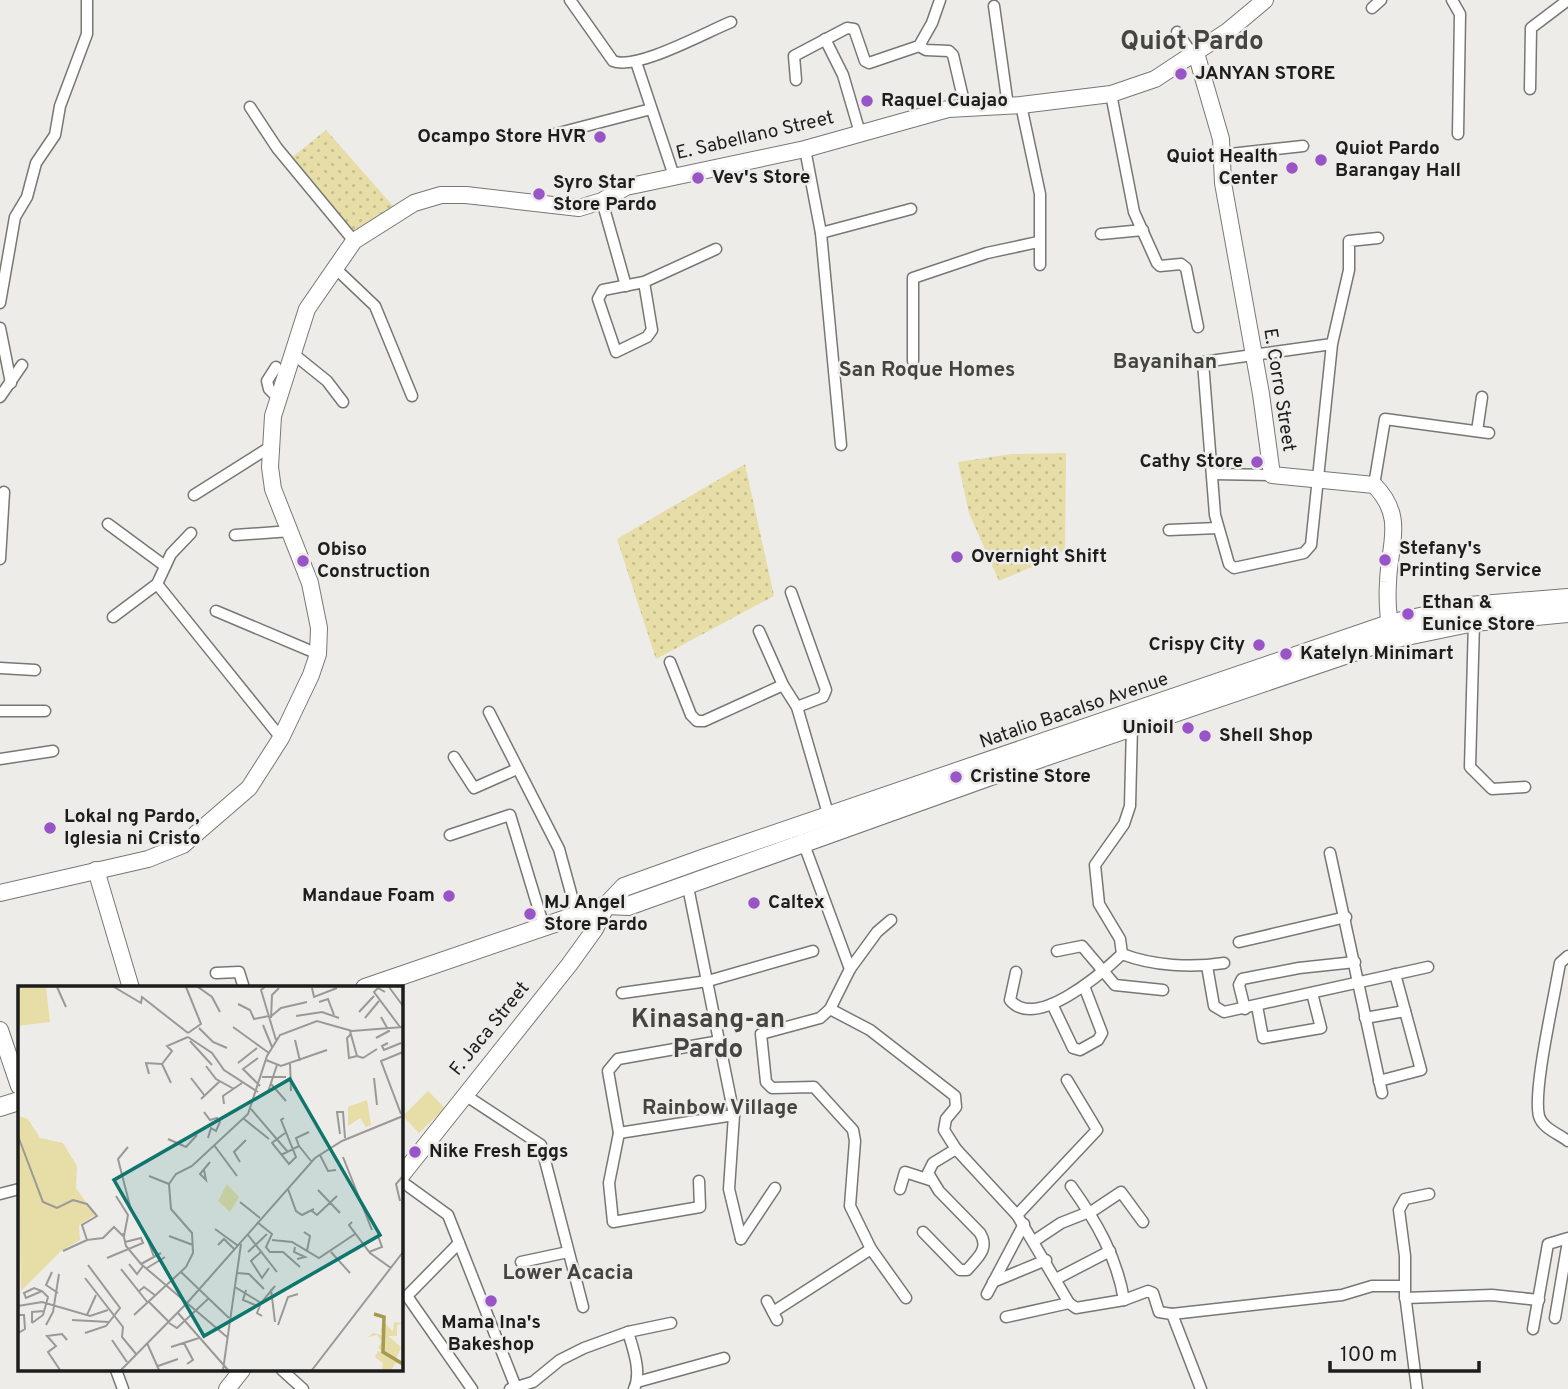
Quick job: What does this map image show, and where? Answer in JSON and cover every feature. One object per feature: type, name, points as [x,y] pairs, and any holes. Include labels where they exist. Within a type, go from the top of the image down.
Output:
[{"type":"main road","name":"Natalio Bacalso Avenue","points":[[371,986],[607,905],[628,905],[800,835],[830,817],[1391,631],[1469,606],[1568,598]]},
{"type":"main road","name":"Natalio Bacalso Avenue","points":[[607,905],[624,887],[800,835],[1132,726],[1391,631],[1568,614]]},
{"type":"main road","points":[[0,1107],[18,1101]]},
{"type":"street","points":[[0,303],[15,217],[27,197],[36,163],[55,135],[60,106],[86,35],[87,0]]},
{"type":"street","points":[[569,0],[613,61],[636,62],[731,22]]},
{"type":"street","points":[[796,80],[794,56],[851,27],[869,63],[919,46],[932,23],[940,0]]},
{"type":"street","name":"E. Sabellano Street","points":[[0,893],[148,859],[193,838],[249,788],[281,738],[299,704],[318,654],[318,628],[314,595],[273,489],[270,447],[278,398],[307,309],[354,241],[414,203],[441,195],[466,195],[569,207],[602,201],[626,187],[805,149],[965,106],[1015,106],[1111,94],[1155,79],[1194,54],[1265,0]]},
{"type":"street","points":[[1452,0],[1460,14],[1458,134]]},
{"type":"street","points":[[1530,89],[1531,28],[1568,1]]},
{"type":"street","points":[[994,6],[1015,106],[1040,194],[1040,265]]},
{"type":"street","points":[[1177,32],[1194,54]]},
{"type":"street","points":[[825,39],[843,75],[860,133]]},
{"type":"street","points":[[919,46],[926,50],[949,51],[953,55],[965,106]]},
{"type":"street","name":"E. Corro Street","points":[[1194,54],[1221,139],[1221,155],[1272,475],[1374,485]]},
{"type":"street","points":[[636,62],[674,176]]},
{"type":"street","points":[[1111,94],[1134,212],[1154,259],[1160,266],[1181,264],[1186,268],[1198,327]]},
{"type":"street","points":[[250,107],[278,148],[354,241]]},
{"type":"street","points":[[555,134],[651,109]]},
{"type":"street","points":[[1221,155],[1303,146]]},
{"type":"street","points":[[805,149],[821,233],[841,445]]},
{"type":"street","points":[[602,201],[626,286]]},
{"type":"street","points":[[821,233],[911,209]]},
{"type":"street","points":[[1101,234],[1143,230]]},
{"type":"street","points":[[1332,344],[1203,362],[1218,528],[1229,564],[1234,568],[1304,553],[1311,545],[1332,344],[1349,270],[1349,241],[1378,238]]},
{"type":"street","points":[[913,361],[913,278],[987,253],[1038,242]]},
{"type":"street","points":[[644,282],[652,330],[647,337],[616,352],[598,299],[603,290],[644,282],[716,249]]},
{"type":"street","points":[[334,267],[375,306],[412,396]]},
{"type":"street","points":[[0,328],[11,383]]},
{"type":"street","points":[[291,352],[327,382],[343,402]]},
{"type":"street","points":[[0,397],[22,365]]},
{"type":"street","points":[[276,367],[267,381],[269,390],[278,398]]},
{"type":"street","points":[[1391,631],[1388,580],[1396,537],[1392,516],[1374,485],[1385,419],[1483,432],[1482,397]]},
{"type":"street","points":[[194,495],[270,447]]},
{"type":"street","points":[[1213,474],[1272,475]]},
{"type":"street","points":[[0,559],[4,492]]},
{"type":"street","points":[[108,524],[165,566]]},
{"type":"street","points":[[1169,530],[1218,528]]},
{"type":"street","points":[[235,535],[291,531]]},
{"type":"street","points":[[113,617],[157,584],[171,554],[191,533]]},
{"type":"street","points":[[157,584],[281,738]]},
{"type":"street","points":[[791,592],[826,690],[823,697],[797,707]]},
{"type":"street","points":[[216,611],[318,654]]},
{"type":"street","points":[[1474,622],[1471,766],[1492,789],[1525,787]]},
{"type":"street","points":[[759,631],[783,685],[797,707],[830,817]]},
{"type":"street","points":[[670,662],[691,715],[697,721],[704,721],[783,685]]},
{"type":"street","points":[[0,668],[35,670]]},
{"type":"street","points":[[0,711],[45,711]]},
{"type":"street","points":[[489,712],[559,849],[577,915]]},
{"type":"street","points":[[1122,954],[1120,939],[1100,904],[1095,865],[1124,824],[1130,806],[1132,726]]},
{"type":"street","points":[[0,759],[53,751]]},
{"type":"street","points":[[454,757],[474,788],[517,769]]},
{"type":"street","points":[[450,835],[510,815],[544,927]]},
{"type":"street","points":[[800,835],[850,969]]},
{"type":"street","points":[[1330,853],[1346,917],[1356,983],[1382,1093]]},
{"type":"street","points":[[96,870],[130,986]]},
{"type":"street","points":[[687,882],[734,1115],[729,1189],[741,1239],[775,1188]]},
{"type":"street","name":"F. Jaca Street","points":[[402,1177],[569,965],[595,929],[607,905]]},
{"type":"street","points":[[1239,942],[1346,917]]},
{"type":"street","points":[[891,920],[877,932],[850,969],[830,1009],[820,1018],[761,1034],[766,1082],[772,1088],[814,1087],[853,1130],[855,1141],[850,1206],[871,1248],[906,1298]]},
{"type":"street","points":[[1057,951],[1082,946],[1093,956],[1102,973],[1115,985],[1163,990]]},
{"type":"street","points":[[622,993],[708,981],[813,951]]},
{"type":"street","points":[[1122,954],[1136,960],[1208,966],[1224,963]]},
{"type":"street","points":[[1016,972],[1010,1000],[1014,1004],[1034,1009],[1052,1004],[1084,986],[1122,954]]},
{"type":"street","points":[[1568,956],[1560,963],[1557,979],[1541,1084],[1539,1116],[1545,1125],[1568,1141]]},
{"type":"street","points":[[1245,1009],[1239,985],[1242,979],[1299,968],[1354,962]]},
{"type":"street","points":[[1208,966],[1214,1006],[1218,1011],[1245,1009],[1428,967]]},
{"type":"street","points":[[216,973],[239,972],[243,986]]},
{"type":"street","points":[[1380,1080],[1420,1070],[1395,974]]},
{"type":"street","points":[[1052,1004],[1073,1048],[1080,1050],[1098,1040],[1102,1033],[1084,986]]},
{"type":"street","points":[[1257,1006],[1264,1038],[1321,1028],[1312,993]]},
{"type":"street","points":[[830,1009],[870,1030],[955,1096],[956,1107],[943,1125],[956,1149],[1021,1219],[1069,1303],[1076,1308],[1124,1300],[1148,1291],[1153,1293],[1159,1312],[1172,1314],[1342,1295],[1372,1286],[1405,1292],[1492,1295],[1539,1300]]},
{"type":"street","points":[[1364,1018],[1405,1011]]},
{"type":"street","points":[[0,1030],[18,1083]]},
{"type":"street","points":[[698,1181],[701,1207],[614,1222],[609,1183],[618,1133],[608,1071],[618,1059],[720,1041]]},
{"type":"street","points":[[987,1294],[1021,1219],[1097,1130],[1098,1126],[1067,1080]]},
{"type":"street","points":[[465,1095],[541,1145],[583,1307]]},
{"type":"street","points":[[618,1133],[734,1115]]},
{"type":"street","points":[[923,1232],[960,1270],[967,1270],[984,1250],[985,1241],[980,1233],[930,1180],[928,1173],[933,1164],[956,1149]]},
{"type":"street","points":[[900,1189],[905,1172],[930,1180]]},
{"type":"street","points":[[402,1179],[448,1214],[512,1387],[533,1382],[545,1375],[560,1360],[628,1332],[671,1323]]},
{"type":"street","points":[[1071,1186],[1110,1251],[1124,1300]]},
{"type":"street","points":[[0,1194],[18,1189]]},
{"type":"street","points":[[1034,1241],[1074,1216],[1089,1212],[1121,1192],[1143,1222]]},
{"type":"street","points":[[1417,1389],[1405,1292],[1401,1203],[1405,1199],[1429,1194]]},
{"type":"street","points":[[1534,1329],[1548,1244],[1568,1239],[1555,1318]]},
{"type":"street","points":[[459,1243],[407,1296],[472,1389]]},
{"type":"street","points":[[766,1301],[775,1316],[871,1248]]},
{"type":"street","points":[[1056,1279],[1110,1251]]},
{"type":"street","points":[[521,1262],[568,1252]]},
{"type":"street","points":[[993,1282],[1046,1260]]},
{"type":"street","points":[[1006,1317],[1069,1303]]},
{"type":"street","points":[[1172,1314],[1201,1389]]},
{"type":"street","points":[[628,1332],[635,1385],[724,1358]]},
{"type":"street","points":[[117,1372],[123,1389]]},
{"type":"street","points":[[227,1389],[240,1372]]},
{"type":"street","points":[[284,1372],[303,1389]]},
{"type":"shaded area","points":[[326,130],[394,207],[354,233],[290,159]]},
{"type":"shaded area","points":[[1066,453],[1065,549],[1055,557],[999,581],[969,513],[958,462],[1012,454]]},
{"type":"shaded area","points":[[745,464],[774,596],[656,659],[617,539]]},
{"type":"shaded area","points":[[428,1091],[445,1108],[419,1133],[403,1116]]},
{"type":"place","name":"JANYAN STORE","points":[[1181,74]]},
{"type":"place","name":"Raquel Cuajao","points":[[867,101]]},
{"type":"place","name":"Ocampo Store HVR","points":[[600,137]]},
{"type":"place","name":"Quiot Pardo Barangay Hall","points":[[1321,160]]},
{"type":"place","name":"Quiot Health Center","points":[[1292,168]]},
{"type":"place","name":"Vev's Store","points":[[698,178]]},
{"type":"place","name":"Syro Star Store Pardo","points":[[539,194]]},
{"type":"place","name":"Cathy Store","points":[[1257,462]]},
{"type":"place","name":"Overnight Shift","points":[[957,557]]},
{"type":"place","name":"Stefany's Printing Service","points":[[1385,560]]},
{"type":"place","name":"Obiso Construction","points":[[303,561]]},
{"type":"place","name":"Ethan & Eunice Store","points":[[1408,614]]},
{"type":"place","name":"Crispy City","points":[[1259,645]]},
{"type":"place","name":"Katelyn Minimart","points":[[1286,654]]},
{"type":"place","name":"Unioil","points":[[1188,728]]},
{"type":"place","name":"Shell Shop","points":[[1205,736]]},
{"type":"place","name":"Cristine Store","points":[[956,777]]},
{"type":"place","name":"Lokal ng Pardo, Iglesia ni Cristo","points":[[50,828]]},
{"type":"place","name":"Mandaue Foam","points":[[449,896]]},
{"type":"place","name":"Caltex","points":[[754,903]]},
{"type":"place","name":"MJ Angel Store Pardo","points":[[530,914]]},
{"type":"place","name":"Nike Fresh Eggs","points":[[415,1152]]},
{"type":"place","name":"Mama Ina's Bakeshop","points":[[491,1301]]},
{"type":"district","name":"Quiot Pardo","points":[[1192,42]]},
{"type":"district","name":"Bayanihan","points":[[1165,362]]},
{"type":"district","name":"San Roque Homes","points":[[927,370]]},
{"type":"district","name":"Kinasang-an Pardo","points":[[708,1035]]},
{"type":"district","name":"Rainbow Village","points":[[720,1108]]},
{"type":"district","name":"Lower Acacia","points":[[568,1273]]}]
